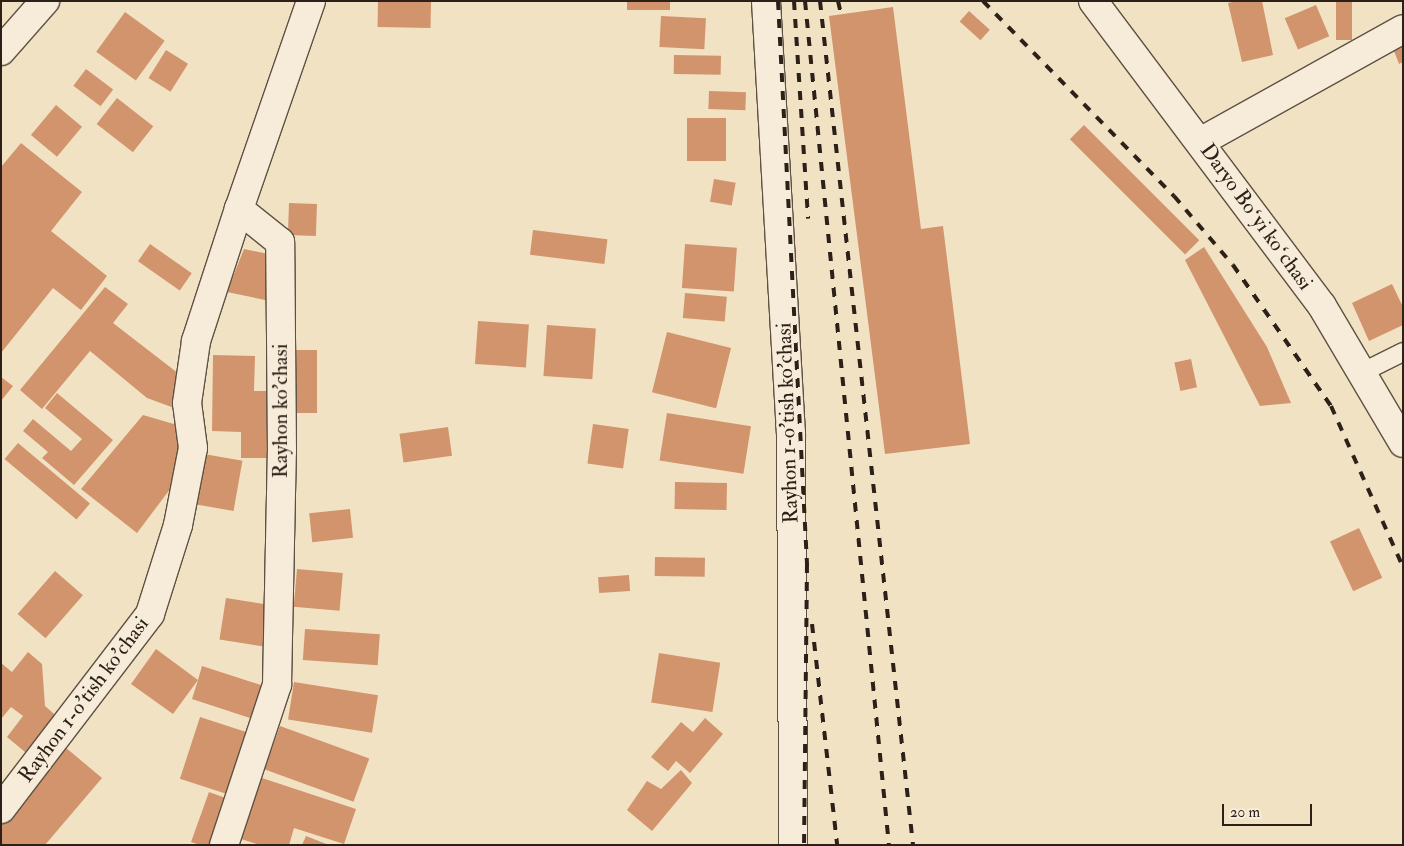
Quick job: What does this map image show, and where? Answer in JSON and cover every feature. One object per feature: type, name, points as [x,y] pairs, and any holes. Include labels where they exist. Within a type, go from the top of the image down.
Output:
[{"type":"street","points":[[1,51],[45,1]]},
{"type":"street","points":[[239,209],[311,1]]},
{"type":"street","name":"Rayhon 1-o'tish ko'chasi","points":[[766,1],[791,433],[793,845]]},
{"type":"street","name":"Daryo Boʻyi koʻchasi","points":[[1093,1],[1322,306],[1403,443]]},
{"type":"street","points":[[1200,142],[1403,29]]},
{"type":"street","name":"Rayhon 1-o'tish ko'chasi","points":[[1,809],[150,614],[178,525],[193,448],[187,403],[196,341],[239,209]]},
{"type":"street","name":"Rayhon ko'chasi","points":[[224,845],[277,685],[281,519],[280,242],[239,209]]},
{"type":"lane","points":[[1361,373],[1403,352]]},
{"type":"building","points":[[378,1],[431,2],[431,28],[378,27]]},
{"type":"building","points":[[627,1],[670,1],[670,10],[627,10]]},
{"type":"building","points":[[1262,1],[1273,55],[1242,62],[1228,3]]},
{"type":"building","points":[[1336,1],[1352,1],[1352,40],[1336,40]]},
{"type":"building","points":[[1316,5],[1329,36],[1298,50],[1285,18]]},
{"type":"building","points":[[893,7],[921,229],[943,226],[970,444],[885,454],[829,16]]},
{"type":"building","points":[[969,11],[990,30],[980,40],[960,21]]},
{"type":"building","points":[[125,12],[165,41],[136,80],[96,52]]},
{"type":"building","points":[[661,16],[706,18],[704,49],[659,47]]},
{"type":"building","points":[[1403,33],[1403,62],[1399,64],[1389,38]]},
{"type":"building","points":[[166,50],[188,64],[171,92],[149,78]]},
{"type":"building","points":[[674,55],[721,56],[721,75],[674,74]]},
{"type":"building","points":[[86,69],[113,89],[101,106],[73,86]]},
{"type":"building","points":[[709,91],[746,92],[745,110],[708,109]]},
{"type":"building","points":[[117,98],[153,126],[133,152],[97,124]]},
{"type":"building","points":[[56,105],[82,127],[57,157],[31,135]]},
{"type":"building","points":[[687,118],[726,118],[726,161],[687,161]]},
{"type":"building","points":[[1084,125],[1199,240],[1185,254],[1070,139]]},
{"type":"building","points":[[21,143],[82,192],[51,231],[107,276],[81,310],[53,288],[1,353],[1,167]]},
{"type":"building","points":[[714,179],[736,183],[732,205],[710,202]]},
{"type":"building","points":[[289,203],[317,204],[316,236],[288,235]]},
{"type":"building","points":[[533,230],[607,239],[604,264],[530,255]]},
{"type":"building","points":[[150,244],[192,273],[180,290],[138,261]]},
{"type":"building","points":[[685,244],[737,248],[734,292],[682,288]]},
{"type":"building","points":[[1204,247],[1267,347],[1291,403],[1260,406],[1185,260]]},
{"type":"building","points":[[244,249],[274,255],[275,302],[227,292]]},
{"type":"building","points":[[1392,284],[1403,307],[1403,325],[1369,341],[1352,303]]},
{"type":"building","points":[[105,287],[128,304],[113,323],[183,377],[177,409],[147,398],[90,351],[42,409],[20,390]]},
{"type":"building","points":[[685,293],[727,297],[725,322],[683,318]]},
{"type":"building","points":[[478,321],[529,325],[526,367],[475,364]]},
{"type":"building","points":[[547,325],[596,328],[592,379],[543,376]]},
{"type":"building","points":[[667,332],[731,348],[716,408],[652,392]]},
{"type":"building","points":[[293,350],[317,350],[317,413],[293,413]]},
{"type":"building","points":[[213,355],[255,356],[254,391],[273,391],[272,458],[241,458],[241,432],[212,431]]},
{"type":"building","points":[[1191,359],[1197,387],[1180,391],[1174,363]]},
{"type":"building","points":[[1,377],[13,386],[1,401]]},
{"type":"building","points":[[57,393],[113,440],[74,485],[42,458],[48,452],[23,431],[33,419],[71,451],[82,439],[45,408]]},
{"type":"building","points":[[667,413],[751,426],[743,474],[659,460]]},
{"type":"building","points":[[143,415],[184,427],[180,476],[137,533],[81,489]]},
{"type":"building","points":[[593,424],[629,429],[623,469],[587,464]]},
{"type":"building","points":[[448,427],[452,456],[404,463],[399,434]]},
{"type":"building","points":[[18,443],[90,503],[77,520],[5,459]]},
{"type":"building","points":[[204,454],[242,461],[234,511],[195,504]]},
{"type":"building","points":[[675,482],[727,483],[727,510],[675,509]]},
{"type":"building","points":[[350,509],[353,538],[312,542],[309,513]]},
{"type":"building","points":[[1359,528],[1382,578],[1353,591],[1330,542]]},
{"type":"building","points":[[655,557],[705,558],[705,577],[655,576]]},
{"type":"building","points":[[297,569],[343,573],[340,611],[294,607]]},
{"type":"building","points":[[55,571],[83,595],[46,638],[18,614]]},
{"type":"building","points":[[629,575],[630,591],[599,593],[598,577]]},
{"type":"building","points":[[226,598],[275,606],[269,647],[219,639]]},
{"type":"building","points":[[305,629],[380,634],[378,665],[303,660]]},
{"type":"building","points":[[156,649],[198,680],[173,714],[131,684]]},
{"type":"building","points":[[28,652],[42,664],[45,706],[61,720],[31,757],[7,737],[23,716],[11,707],[1,719],[1,663],[12,672]]},
{"type":"building","points":[[659,653],[720,663],[712,712],[651,702]]},
{"type":"building","points":[[202,666],[264,686],[253,719],[192,699]]},
{"type":"building","points":[[294,682],[378,695],[372,733],[288,720]]},
{"type":"building","points":[[200,717],[249,733],[228,795],[180,779]]},
{"type":"building","points":[[705,718],[723,734],[690,773],[676,761],[668,771],[651,757],[681,722],[693,732]]},
{"type":"building","points":[[280,726],[369,758],[354,802],[264,769]]},
{"type":"building","points":[[65,747],[102,778],[45,845],[1,845],[1,822]]},
{"type":"building","points":[[681,770],[692,783],[652,831],[627,810],[647,781],[661,789]]},
{"type":"building","points":[[262,778],[356,809],[344,844],[294,828],[289,845],[260,845],[241,839]]},
{"type":"building","points":[[209,792],[234,801],[218,845],[200,845],[191,842]]},
{"type":"building","points":[[306,836],[329,845],[302,845]]},
{"type":"railway","points":[[778,1],[807,564],[804,845]]},
{"type":"railway","points":[[794,1],[808,219]]},
{"type":"railway","points":[[805,1],[889,845]]},
{"type":"railway","points":[[820,1],[913,845]]},
{"type":"railway","points":[[838,1],[841,14]]},
{"type":"railway","points":[[983,1],[1174,196],[1233,265],[1331,406],[1403,567]]},
{"type":"railway","points":[[812,624],[837,845]]}]
